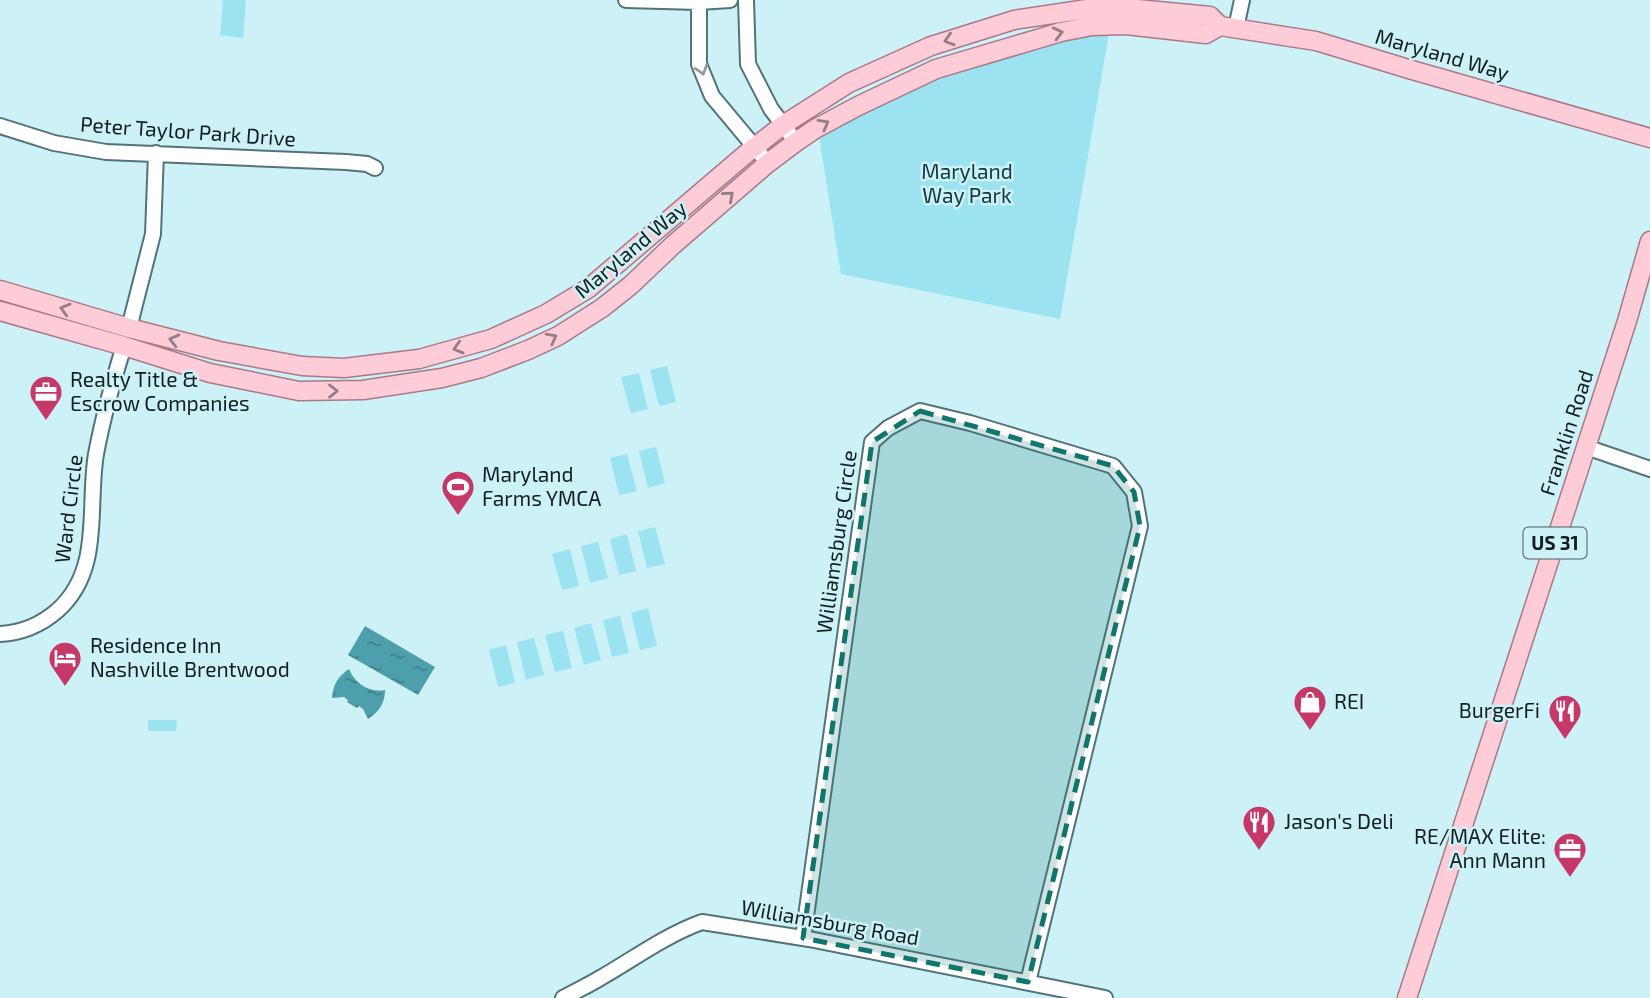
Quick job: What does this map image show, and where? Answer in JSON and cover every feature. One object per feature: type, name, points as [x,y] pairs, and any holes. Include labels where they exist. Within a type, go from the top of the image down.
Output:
[{"type":"main road","name":"Maryland Way","points":[[0,311],[127,337],[302,366],[344,368],[419,359],[491,339],[546,314],[589,288],[754,147],[849,83],[931,46],[1014,20],[1093,8],[1127,8],[1210,16],[1228,27],[1316,41],[1650,138]]},
{"type":"main road","points":[[1014,20],[1021,44]]},
{"type":"main road","name":"Maryland Way","points":[[0,290],[127,337],[210,373],[299,391],[363,390],[422,382],[471,371],[558,336],[618,295],[768,163],[796,142],[858,106],[936,69],[1061,32],[1092,26],[1126,25],[1206,34],[1228,27]]},
{"type":"main road","name":"Franklin Road","points":[[1407,998],[1627,321],[1650,241]]},
{"type":"main road","points":[[604,276],[618,295]]},
{"type":"main road","points":[[518,326],[528,350]]},
{"type":"main road","points":[[299,391],[302,366]]},
{"type":"street","points":[[626,0],[730,0]]},
{"type":"street","points":[[746,0],[748,64],[771,109],[796,142]]},
{"type":"street","points":[[1228,27],[1242,0]]},
{"type":"street","points":[[699,1],[699,64],[712,96],[768,163]]},
{"type":"street","name":"Peter Taylor Park Drive","points":[[0,126],[54,143],[106,152],[346,162],[367,164],[374,169]]},
{"type":"street","name":"Ward Circle","points":[[0,634],[25,629],[47,619],[71,596],[83,575],[89,552],[96,455],[107,402],[127,337],[153,234],[156,153]]},
{"type":"street","name":"Williamsburg Circle","points":[[803,938],[872,442],[888,428],[920,411],[970,422],[1114,466],[1134,492],[1140,526],[1028,982]]},
{"type":"street","points":[[1586,447],[1650,469]]},
{"type":"street","name":"Williamsburg Road","points":[[563,998],[660,942],[702,922],[803,938],[1105,998]]},
{"type":"highlighted area","points":[[920,411],[1113,466],[1134,492],[1140,526],[1028,982],[803,938],[872,442]]},
{"type":"green space","points":[[223,0],[246,0],[243,38],[220,35]]},
{"type":"green space","name":"Maryland Way Park","points":[[1109,33],[1060,319],[841,274],[819,136],[901,86],[1000,50]]},
{"type":"green space","points":[[667,366],[676,402],[659,406],[650,370]]},
{"type":"green space","points":[[639,373],[648,409],[631,413],[621,377]]},
{"type":"green space","points":[[656,447],[665,483],[648,488],[639,451]]},
{"type":"green space","points":[[627,454],[637,491],[619,495],[610,458]]},
{"type":"green space","points":[[655,527],[665,564],[647,568],[638,531]]},
{"type":"green space","points":[[627,534],[636,571],[619,575],[610,539]]},
{"type":"green space","points":[[598,542],[608,578],[590,583],[581,546]]},
{"type":"green space","points":[[570,549],[579,586],[562,590],[552,554]]},
{"type":"green space","points":[[648,608],[657,646],[640,650],[631,613]]},
{"type":"green space","points":[[620,616],[629,653],[612,657],[603,620]]},
{"type":"green space","points":[[591,623],[601,660],[584,665],[574,628]]},
{"type":"green space","points":[[563,631],[572,668],[555,672],[545,635]]},
{"type":"green space","points":[[534,638],[544,675],[526,680],[517,642]]},
{"type":"green space","points":[[506,645],[515,683],[498,687],[489,650]]},
{"type":"green space","points":[[148,720],[177,720],[176,731],[148,731]]},
{"type":"water","points":[[365,626],[435,667],[418,695],[348,655]]},
{"type":"water","points":[[349,669],[355,679],[364,686],[379,691],[385,690],[381,707],[368,719],[363,709],[347,702],[344,697],[332,698],[337,681]]},
{"type":"place","name":"Realty Title & Escrow Companies","points":[[46,422]]},
{"type":"place","name":"Maryland Farms YMCA","points":[[458,517]]},
{"type":"place","name":"Residence Inn Nashville Brentwood","points":[[65,688]]},
{"type":"place","name":"REI","points":[[1310,732]]},
{"type":"place","name":"BurgerFi","points":[[1565,741]]},
{"type":"place","name":"Jason's Deli","points":[[1259,852]]},
{"type":"place","name":"RE/MAX Elite: Ann Mann","points":[[1570,879]]}]
